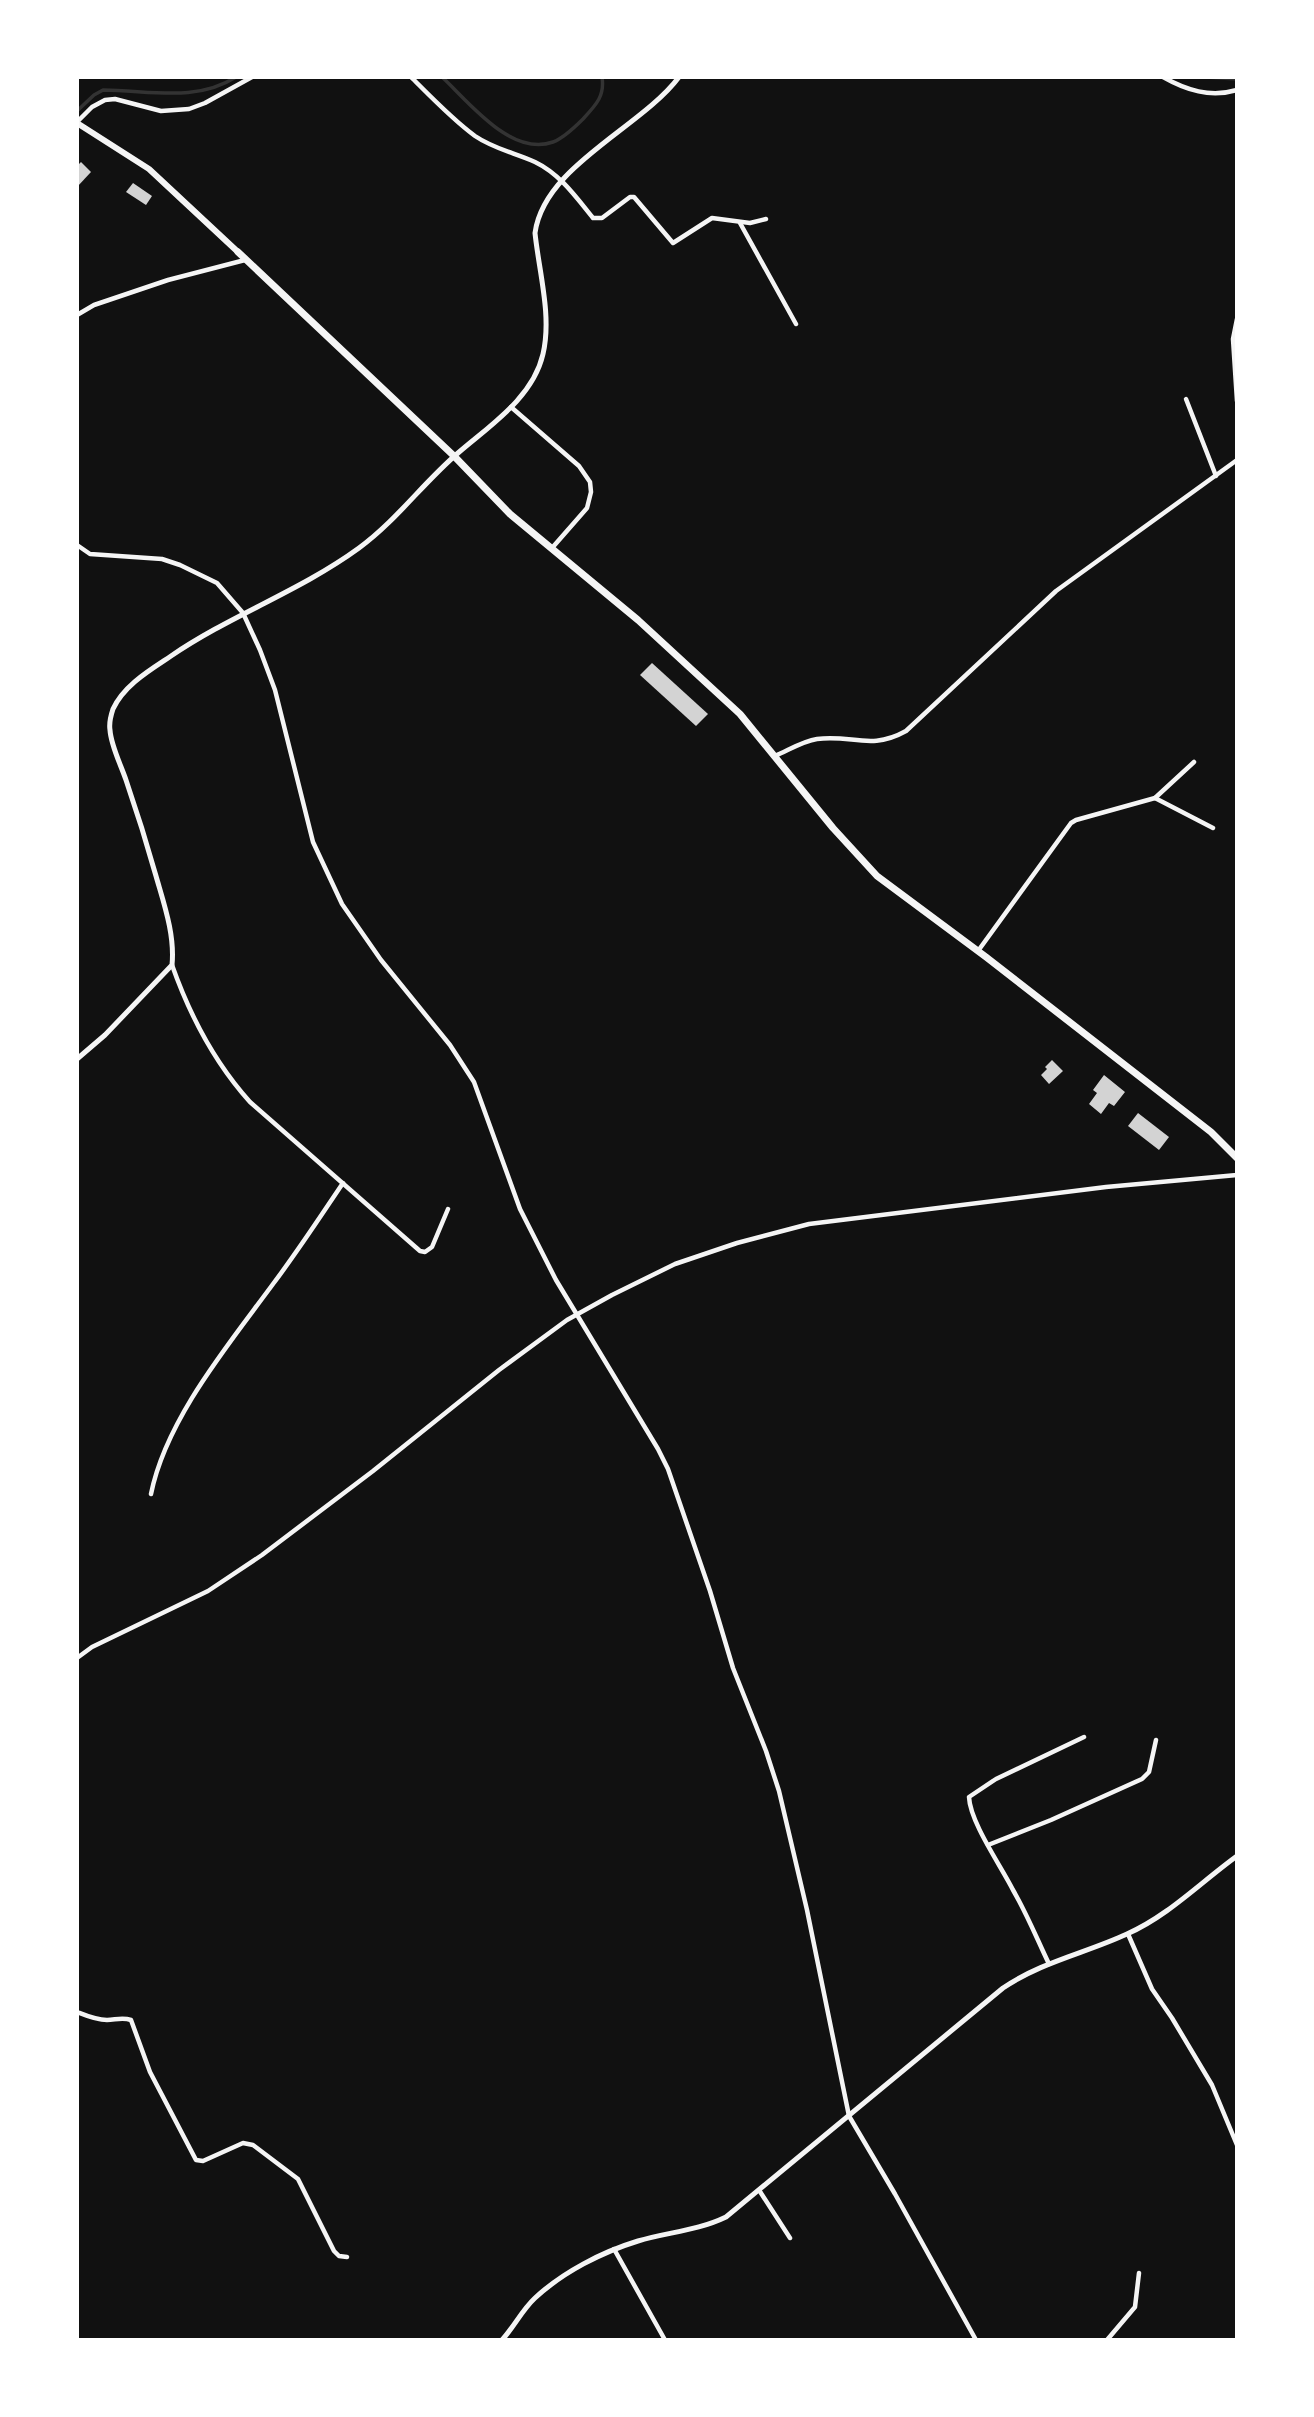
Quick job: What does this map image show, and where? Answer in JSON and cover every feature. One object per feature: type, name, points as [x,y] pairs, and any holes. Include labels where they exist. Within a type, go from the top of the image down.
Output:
[{"type":"main road","points":[[77,122],[149,169],[454,456],[510,514],[638,620],[730,705],[756,731],[833,828],[877,876],[1211,1132],[1237,1158]]},
{"type":"street","points":[[77,122],[92,107],[105,100],[115,99],[162,111],[189,109],[252,77]]},
{"type":"street","points":[[411,77],[474,135],[492,146],[535,162],[562,181],[593,218],[598,219],[634,197],[673,243],[712,218],[739,222],[766,219]]},
{"type":"street","points":[[448,1209],[432,1247],[425,1252],[420,1251],[250,1102],[220,1066],[184,999],[172,964],[167,914],[138,813],[110,730],[112,712],[132,684],[194,640],[303,584],[359,548],[390,523],[454,456],[525,391],[543,355],[546,331],[535,233],[537,217],[562,181],[659,98],[679,77]]},
{"type":"street","points":[[1163,77],[1189,90],[1224,94],[1237,90]]},
{"type":"street","points":[[739,222],[796,324]]},
{"type":"street","points":[[77,315],[94,305],[168,279],[247,259]]},
{"type":"street","points":[[1237,319],[1233,338],[1237,401]]},
{"type":"street","points":[[1186,399],[1216,476]]},
{"type":"street","points":[[510,407],[579,466],[590,482],[592,492],[587,508],[552,548]]},
{"type":"street","points":[[775,756],[818,739],[876,742],[891,740],[906,732],[1056,591],[1237,460]]},
{"type":"street","points":[[77,545],[90,554],[162,559],[190,568],[217,583],[243,613],[275,690],[313,842],[342,904],[381,961],[450,1045],[474,1082],[520,1209],[556,1280],[668,1469],[733,1668],[779,1791],[807,1910],[849,2116],[976,2340]]},
{"type":"street","points":[[978,951],[1071,823],[1089,815],[1154,799],[1194,762]]},
{"type":"street","points":[[1154,799],[1213,828]]},
{"type":"street","points":[[77,1059],[105,1035],[172,964]]},
{"type":"street","points":[[77,1658],[92,1647],[208,1591],[262,1555],[499,1370],[578,1314],[675,1264],[737,1243],[809,1224],[1106,1187],[1237,1175]]},
{"type":"street","points":[[151,1494],[156,1469],[168,1442],[209,1374],[343,1183]]},
{"type":"street","points":[[1049,1964],[1015,1893],[988,1846],[971,1808],[970,1795],[996,1779],[1084,1737]]},
{"type":"street","points":[[988,1846],[1142,1779],[1149,1772],[1156,1740]]},
{"type":"street","points":[[502,2340],[534,2299],[580,2266],[614,2249],[714,2223],[726,2217],[1003,1988],[1019,1977],[1049,1964],[1128,1934],[1157,1917],[1237,1856]]},
{"type":"street","points":[[1128,1934],[1152,1989],[1212,2085],[1237,2145]]},
{"type":"street","points":[[77,2012],[92,2018],[131,2020],[150,2072],[194,2157],[200,2161],[235,2146],[247,2143],[253,2145],[295,2175],[304,2187],[334,2251],[338,2255],[348,2257]]},
{"type":"street","points":[[759,2190],[790,2238]]},
{"type":"street","points":[[614,2249],[665,2340]]},
{"type":"street","points":[[1107,2340],[1135,2307],[1139,2273]]},
{"type":"building","points":[[81,162],[91,172],[77,187],[77,166]]},
{"type":"building","points":[[133,183],[152,196],[146,205],[126,192]]},
{"type":"building","points":[[652,663],[708,714],[696,726],[640,675]]},
{"type":"building","points":[[1052,1060],[1063,1071],[1049,1084],[1041,1075]]},
{"type":"building","points":[[1104,1075],[1125,1092],[1114,1106],[1109,1103],[1101,1114],[1089,1104],[1097,1093],[1093,1090]]},
{"type":"building","points":[[1138,1113],[1169,1137],[1159,1150],[1128,1126]]},
{"type":"waterway","points":[[77,111],[103,90],[188,93],[220,85],[236,77]]},
{"type":"waterway","points":[[442,77],[478,113],[507,135],[537,145],[557,140],[583,119],[601,95],[602,77]]},
{"type":"waterway","points":[[1205,77],[1237,79]]}]
